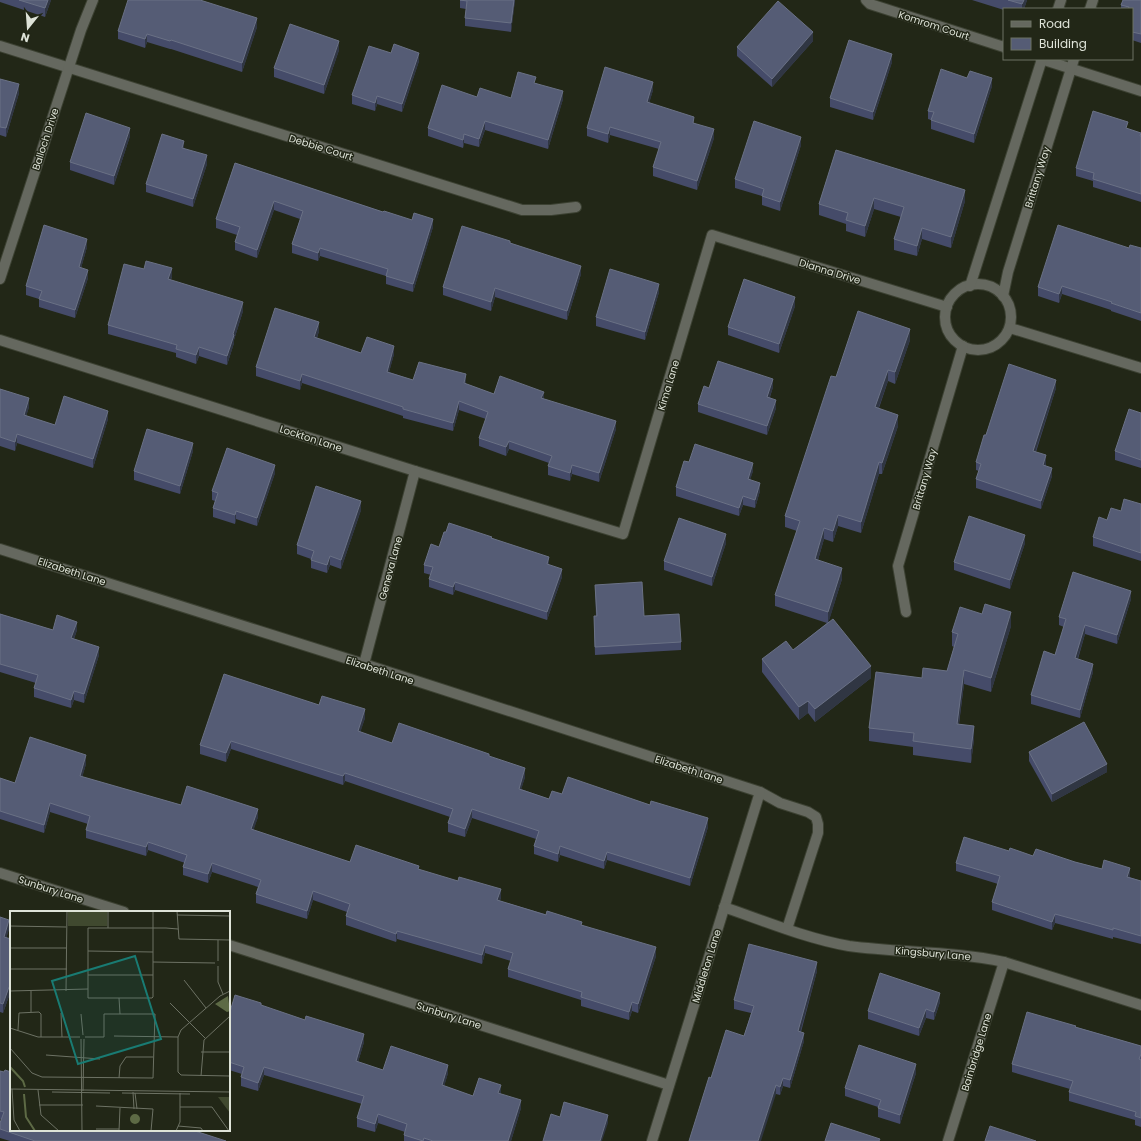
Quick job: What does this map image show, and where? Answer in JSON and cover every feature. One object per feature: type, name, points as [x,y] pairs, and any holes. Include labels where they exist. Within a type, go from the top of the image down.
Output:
[{"type":"street","name":"Balloch Drive","points":[[0,279],[81,30],[93,0]]},
{"type":"street","name":"Komrom Court","points":[[866,0],[870,4],[1003,47]]},
{"type":"street","name":"Debbie Court","points":[[0,46],[522,210],[551,210],[576,207]]},
{"type":"street","points":[[970,286],[1042,60]]},
{"type":"street","points":[[1048,60],[1073,64],[1141,91]]},
{"type":"street","name":"Brittany Way","points":[[1003,296],[1008,272],[1073,64]]},
{"type":"street","name":"Dianna Drive","points":[[712,235],[947,307]]},
{"type":"street","name":"Kima Lane","points":[[623,534],[712,235]]},
{"type":"street","points":[[983,285],[994,288],[1003,296],[1009,305],[1011,316],[1010,328],[1004,338],[996,346],[985,350],[974,350],[963,346],[954,339],[948,330],[945,318],[947,307],[952,297],[961,289],[970,286],[983,285]]},
{"type":"street","points":[[1010,328],[1141,368]]},
{"type":"street","name":"Lockton Lane","points":[[0,340],[415,471],[623,534]]},
{"type":"street","name":"Brittany Way","points":[[906,612],[898,566],[963,346]]},
{"type":"street","name":"Geneva Lane","points":[[364,664],[415,471]]},
{"type":"street","name":"Elizabeth Lane","points":[[0,548],[760,792],[780,803],[808,812],[816,818],[818,833],[787,929]]},
{"type":"street","name":"Middleton Lane","points":[[652,1141],[760,792]]},
{"type":"street","name":"Sunbury Lane","points":[[0,873],[121,911]]},
{"type":"street","name":"Kingsbury Lane","points":[[724,907],[787,929],[849,946],[964,955],[1004,962],[1141,1005]]},
{"type":"street","name":"Sunbury Lane","points":[[230,945],[669,1085]]},
{"type":"street","name":"Bainbridge Lane","points":[[948,1141],[1004,962]]},
{"type":"building","points":[[19,0],[48,0],[45,8]]},
{"type":"building","points":[[128,0],[200,0],[257,18],[242,63],[171,40],[170,41],[147,34],[145,39],[118,31]]},
{"type":"building","points":[[460,0],[514,0],[511,23],[465,18],[467,1]]},
{"type":"building","points":[[1008,0],[1024,0],[1022,4]]},
{"type":"building","points":[[1123,0],[1141,0],[1141,34],[1133,32],[1133,8],[1121,5]]},
{"type":"building","points":[[778,1],[813,32],[772,79],[737,47]]},
{"type":"building","points":[[290,24],[339,41],[324,85],[274,68]]},
{"type":"building","points":[[849,40],[892,54],[873,112],[830,98]]},
{"type":"building","points":[[394,44],[419,53],[402,104],[377,96],[375,103],[352,95],[369,46],[391,53]]},
{"type":"building","points":[[605,67],[653,82],[647,102],[694,117],[693,123],[714,129],[697,181],[653,167],[661,142],[610,127],[608,134],[587,128]]},
{"type":"building","points":[[941,69],[967,78],[970,71],[992,78],[974,134],[931,120],[934,112],[928,111]]},
{"type":"building","points":[[518,72],[536,77],[534,83],[563,91],[548,140],[485,121],[479,139],[464,134],[463,140],[428,128],[442,85],[477,97],[480,88],[511,98]]},
{"type":"building","points":[[0,79],[19,84],[6,128],[0,127]]},
{"type":"building","points":[[1093,111],[1128,122],[1126,128],[1141,133],[1141,194],[1093,179],[1094,173],[1076,168]]},
{"type":"building","points":[[86,113],[130,128],[114,176],[70,162]]},
{"type":"building","points":[[754,121],[801,137],[780,202],[762,196],[764,189],[735,179]]},
{"type":"building","points":[[162,134],[184,141],[182,148],[207,155],[193,199],[146,184]]},
{"type":"building","points":[[836,150],[965,190],[951,237],[922,228],[917,246],[894,239],[904,207],[874,198],[865,226],[846,220],[848,213],[819,204]]},
{"type":"building","points":[[235,163],[383,212],[384,211],[412,220],[414,213],[433,219],[413,284],[386,276],[388,269],[320,248],[318,253],[292,244],[303,211],[274,201],[257,250],[235,242],[240,227],[216,219]]},
{"type":"building","points":[[44,225],[87,239],[79,267],[88,270],[75,310],[39,299],[42,291],[26,286]]},
{"type":"building","points":[[1058,225],[1129,248],[1130,245],[1141,248],[1141,313],[1062,286],[1059,294],[1038,287]]},
{"type":"building","points":[[462,226],[581,266],[567,311],[495,288],[491,302],[443,287]]},
{"type":"building","points":[[146,261],[172,268],[168,279],[243,302],[227,356],[199,347],[196,355],[176,349],[177,345],[108,325],[124,264],[144,269]]},
{"type":"building","points":[[610,269],[659,284],[645,332],[596,317]]},
{"type":"building","points":[[744,279],[795,297],[779,344],[728,327]]},
{"type":"building","points":[[275,308],[319,322],[314,337],[361,353],[367,337],[394,346],[387,372],[413,380],[419,362],[466,374],[464,383],[494,394],[500,376],[544,392],[541,398],[616,421],[599,473],[572,465],[570,473],[548,466],[552,456],[509,441],[506,447],[479,438],[488,412],[459,401],[453,423],[403,409],[403,407],[302,374],[300,381],[256,367]]},
{"type":"building","points":[[858,311],[910,329],[895,372],[888,370],[875,407],[898,415],[882,463],[879,462],[861,522],[838,515],[833,531],[824,528],[815,559],[842,568],[828,612],[775,595],[800,521],[785,516],[831,376],[836,377]]},
{"type":"building","points":[[718,361],[773,379],[767,397],[776,400],[767,426],[698,404],[704,386],[709,388]]},
{"type":"building","points":[[1009,364],[1056,380],[1033,451],[1046,455],[1043,465],[1052,468],[1041,501],[976,479],[981,464],[976,462]]},
{"type":"building","points":[[0,389],[29,398],[24,415],[55,425],[64,396],[108,411],[93,459],[17,434],[15,442],[0,437]]},
{"type":"building","points":[[1129,409],[1141,413],[1141,460],[1115,451]]},
{"type":"building","points":[[147,429],[193,443],[180,486],[134,471]]},
{"type":"building","points":[[695,444],[753,463],[748,479],[760,483],[755,500],[743,496],[739,508],[676,487],[684,461],[689,462]]},
{"type":"building","points":[[227,448],[275,465],[257,518],[236,511],[235,515],[213,508],[218,493],[212,491]]},
{"type":"building","points":[[316,486],[361,501],[341,560],[330,556],[327,565],[311,560],[314,551],[297,545]]},
{"type":"building","points":[[1124,499],[1141,504],[1141,553],[1093,537],[1099,517],[1107,520],[1111,508],[1121,511]]},
{"type":"building","points":[[969,516],[1025,535],[1010,580],[954,562]]},
{"type":"building","points":[[679,518],[726,534],[712,577],[664,561]]},
{"type":"building","points":[[449,523],[549,557],[547,564],[562,569],[547,612],[455,582],[453,587],[429,579],[433,567],[424,565],[431,544],[439,547]]},
{"type":"building","points":[[1073,572],[1131,591],[1117,635],[1085,625],[1075,658],[1093,664],[1080,710],[1031,695],[1044,651],[1055,655],[1066,619],[1059,617]]},
{"type":"building","points":[[642,582],[644,616],[679,614],[681,642],[595,647],[594,616],[597,616],[595,585]]},
{"type":"building","points":[[985,604],[1011,612],[991,678],[964,670],[957,724],[974,726],[971,749],[913,741],[914,733],[869,728],[876,672],[922,678],[923,668],[947,671],[958,634],[952,632],[960,607],[982,614]]},
{"type":"building","points":[[0,614],[53,630],[57,615],[77,622],[71,638],[99,647],[84,694],[74,691],[71,700],[34,688],[38,675],[0,664]]},
{"type":"building","points":[[833,619],[871,666],[815,709],[808,701],[799,707],[762,659],[786,641],[793,650]]},
{"type":"building","points":[[224,674],[319,705],[322,696],[365,709],[358,731],[392,743],[399,723],[489,754],[489,756],[525,768],[519,789],[549,799],[552,791],[562,794],[568,777],[650,805],[651,801],[708,818],[690,878],[607,852],[604,861],[560,846],[558,854],[534,846],[539,831],[472,809],[465,829],[448,823],[453,809],[345,773],[343,776],[231,741],[226,753],[200,745]]},
{"type":"building","points":[[1084,722],[1107,764],[1052,794],[1029,752]]},
{"type":"building","points":[[30,737],[86,755],[80,776],[181,805],[187,786],[258,809],[251,829],[350,862],[356,845],[419,866],[418,869],[458,881],[459,877],[501,889],[497,900],[546,915],[547,911],[582,922],[581,925],[656,947],[638,1004],[632,1002],[629,1012],[581,997],[582,992],[508,969],[513,953],[485,945],[482,955],[397,931],[396,934],[346,916],[350,904],[313,891],[307,911],[256,894],[261,880],[212,863],[208,874],[183,867],[187,855],[148,842],[146,847],[86,830],[90,816],[50,803],[44,825],[0,811],[0,778],[15,783]]},
{"type":"building","points":[[964,837],[1009,851],[1010,848],[1033,856],[1036,849],[1102,869],[1104,860],[1130,868],[1127,877],[1141,881],[1141,936],[1055,914],[1052,922],[992,902],[1000,876],[956,863]]},
{"type":"building","points":[[0,917],[9,920],[4,937],[10,939],[10,988],[3,1004],[0,1003]]},
{"type":"building","points":[[749,944],[817,962],[798,1031],[804,1033],[790,1080],[783,1078],[780,1087],[776,1085],[758,1141],[689,1141],[709,1077],[711,1078],[726,1030],[744,1036],[754,1006],[734,1000]]},
{"type":"building","points":[[880,973],[940,993],[934,1012],[926,1009],[919,1028],[868,1011]]},
{"type":"building","points":[[235,995],[261,1003],[261,1005],[305,1020],[306,1016],[364,1034],[356,1061],[383,1070],[391,1046],[448,1065],[442,1085],[473,1096],[479,1078],[501,1085],[498,1093],[521,1100],[508,1141],[433,1141],[424,1138],[423,1141],[404,1135],[407,1124],[378,1114],[375,1124],[357,1118],[364,1096],[264,1067],[258,1083],[241,1077],[244,1067],[230,1062],[230,1012]]},
{"type":"building","points":[[1027,1012],[1141,1046],[1141,1054],[1139,1059],[1141,1060],[1141,1118],[1135,1116],[1136,1112],[1069,1092],[1073,1081],[1012,1064]]},
{"type":"building","points":[[859,1045],[916,1064],[900,1115],[878,1108],[881,1100],[845,1088]]},
{"type":"building","points":[[5,1070],[10,1072],[10,1131],[195,1131],[226,1141],[35,1141],[0,1129],[0,1123],[4,1112],[0,1111],[0,1071],[4,1072]]},
{"type":"building","points":[[564,1102],[608,1115],[600,1141],[543,1141],[551,1114],[560,1117]]},
{"type":"building","points":[[831,1123],[880,1139],[879,1141],[825,1141]]},
{"type":"building","points":[[990,1126],[1036,1141],[985,1141]]}]
